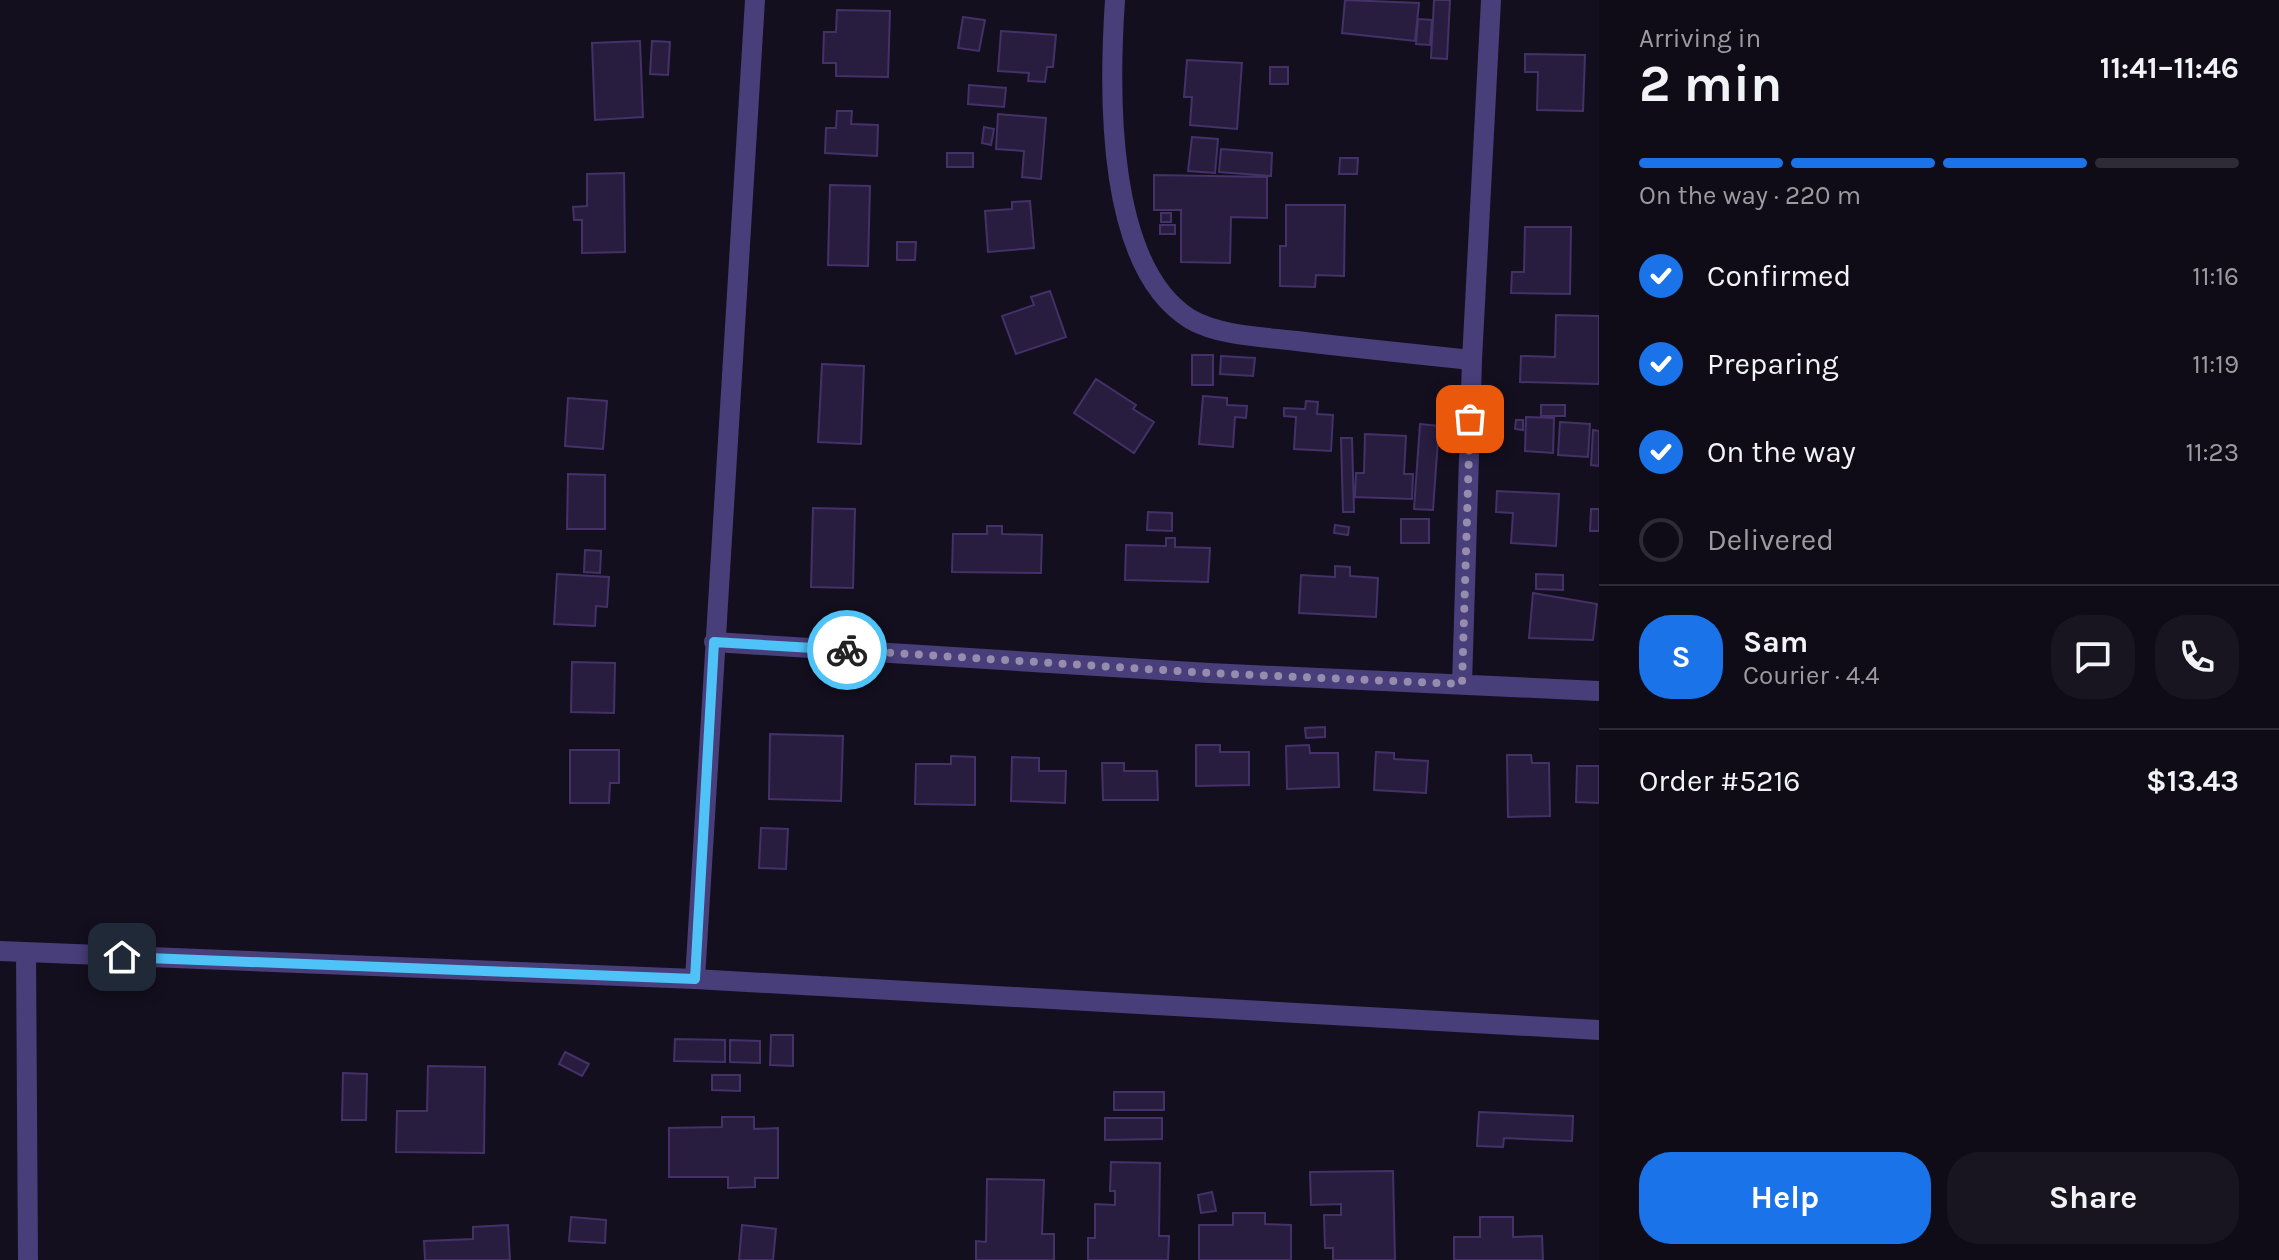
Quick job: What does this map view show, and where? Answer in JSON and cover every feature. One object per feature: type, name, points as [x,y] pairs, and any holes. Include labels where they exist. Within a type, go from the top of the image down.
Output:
[{"type":"street","points":[[695,979],[755,0]]},
{"type":"street","points":[[1115,0],[1116,134],[1126,207],[1138,252],[1162,296],[1192,320],[1244,335],[1472,360]]},
{"type":"street","points":[[1462,684],[1472,360],[1491,0]]},
{"type":"street","points":[[714,642],[1209,673],[1599,691]]},
{"type":"street","points":[[0,951],[695,979],[1599,1030]]},
{"type":"street","points":[[26,953],[28,1260]]},
{"type":"building","points":[[1345,0],[1419,3],[1415,41],[1342,33]]},
{"type":"building","points":[[1434,0],[1450,0],[1447,59],[1431,58]]},
{"type":"building","points":[[837,10],[890,11],[888,77],[836,76],[836,63],[823,63],[824,32],[836,32]]},
{"type":"building","points":[[963,17],[985,20],[979,51],[958,48]]},
{"type":"building","points":[[1418,19],[1432,20],[1430,45],[1416,44]]},
{"type":"building","points":[[1001,31],[1056,35],[1053,67],[1047,67],[1045,82],[1028,81],[1029,73],[998,71]]},
{"type":"building","points":[[640,41],[643,117],[595,120],[592,43]]},
{"type":"building","points":[[652,41],[670,42],[668,75],[650,74]]},
{"type":"building","points":[[1525,54],[1585,55],[1583,111],[1537,110],[1538,72],[1525,72]]},
{"type":"building","points":[[1187,60],[1242,63],[1237,129],[1190,125],[1192,97],[1184,97]]},
{"type":"building","points":[[1270,67],[1288,67],[1288,84],[1270,84]]},
{"type":"building","points":[[969,85],[1006,88],[1004,107],[968,104]]},
{"type":"building","points":[[837,111],[852,111],[851,124],[878,125],[877,156],[825,153],[826,128],[836,128]]},
{"type":"building","points":[[998,114],[1046,118],[1041,179],[1022,177],[1024,151],[996,149]]},
{"type":"building","points":[[984,127],[994,129],[991,145],[982,143]]},
{"type":"building","points":[[1192,137],[1218,139],[1215,173],[1188,171]]},
{"type":"building","points":[[1221,149],[1272,153],[1271,176],[1219,172]]},
{"type":"building","points":[[947,153],[973,153],[973,167],[947,167]]},
{"type":"building","points":[[1340,158],[1358,158],[1357,174],[1339,174]]},
{"type":"building","points":[[624,173],[625,252],[582,253],[582,220],[574,220],[573,207],[587,206],[587,174]]},
{"type":"building","points":[[1154,175],[1267,177],[1267,218],[1231,217],[1230,263],[1181,262],[1181,210],[1154,210]]},
{"type":"building","points":[[830,185],[870,186],[868,266],[828,265]]},
{"type":"building","points":[[1030,201],[1034,248],[988,252],[985,211],[1012,209],[1012,202]]},
{"type":"building","points":[[1286,205],[1345,205],[1344,276],[1316,275],[1315,287],[1280,286],[1280,246],[1286,246]]},
{"type":"building","points":[[1161,213],[1171,213],[1171,222],[1161,222]]},
{"type":"building","points":[[1160,225],[1175,225],[1175,234],[1160,234]]},
{"type":"building","points":[[1525,227],[1571,227],[1570,294],[1511,293],[1512,272],[1524,272]]},
{"type":"building","points":[[897,242],[916,242],[915,260],[897,260]]},
{"type":"building","points":[[1050,291],[1066,337],[1016,354],[1002,316],[1034,305],[1031,297]]},
{"type":"building","points":[[1556,315],[1599,316],[1599,384],[1520,382],[1521,356],[1555,357]]},
{"type":"building","points":[[1192,355],[1213,355],[1213,385],[1192,385]]},
{"type":"building","points":[[1221,356],[1255,358],[1253,376],[1220,374]]},
{"type":"building","points":[[822,364],[864,366],[861,444],[818,442]]},
{"type":"building","points":[[1096,379],[1136,405],[1133,409],[1154,422],[1134,453],[1074,413]]},
{"type":"building","points":[[1203,396],[1227,398],[1227,405],[1247,406],[1246,418],[1235,417],[1233,447],[1199,444]]},
{"type":"building","points":[[568,398],[607,401],[603,449],[565,446]]},
{"type":"building","points":[[1306,401],[1318,402],[1317,414],[1333,415],[1331,451],[1294,449],[1296,417],[1284,416],[1284,408],[1305,409]]},
{"type":"building","points":[[1541,405],[1565,405],[1565,416],[1541,416]]},
{"type":"building","points":[[1526,417],[1554,418],[1553,453],[1525,451]]},
{"type":"building","points":[[1516,420],[1523,420],[1523,430],[1515,429]]},
{"type":"building","points":[[1560,422],[1590,424],[1588,457],[1558,455]]},
{"type":"building","points":[[1420,424],[1439,426],[1433,510],[1414,509]]},
{"type":"building","points":[[1593,430],[1599,431],[1599,466],[1591,465]]},
{"type":"building","points":[[1365,434],[1406,436],[1404,474],[1413,474],[1412,499],[1355,497],[1356,473],[1364,473]]},
{"type":"building","points":[[1341,438],[1352,438],[1354,512],[1343,512]]},
{"type":"building","points":[[568,474],[605,475],[605,529],[567,529]]},
{"type":"building","points":[[1497,491],[1559,494],[1556,546],[1511,543],[1513,513],[1496,512]]},
{"type":"building","points":[[813,508],[855,509],[853,588],[811,587]]},
{"type":"building","points":[[1591,509],[1599,509],[1599,531],[1590,531]]},
{"type":"building","points":[[1148,512],[1172,513],[1172,531],[1147,530]]},
{"type":"building","points":[[1401,519],[1429,519],[1429,543],[1401,543]]},
{"type":"building","points":[[1335,525],[1349,527],[1348,535],[1334,533]]},
{"type":"building","points":[[987,526],[1002,526],[1002,534],[1042,535],[1041,573],[952,572],[953,534],[987,534]]},
{"type":"building","points":[[1166,538],[1175,538],[1175,547],[1210,548],[1208,582],[1125,580],[1126,545],[1166,546]]},
{"type":"building","points":[[585,550],[601,551],[600,573],[584,572]]},
{"type":"building","points":[[1335,566],[1350,567],[1350,576],[1378,578],[1376,617],[1299,613],[1301,575],[1335,577]]},
{"type":"building","points":[[557,574],[609,577],[607,607],[596,606],[595,626],[554,624]]},
{"type":"building","points":[[1536,574],[1563,575],[1563,590],[1536,589]]},
{"type":"building","points":[[1533,593],[1597,604],[1593,640],[1529,638]]},
{"type":"building","points":[[572,662],[615,663],[614,713],[571,712]]},
{"type":"building","points":[[1325,727],[1325,737],[1306,738],[1305,728]]},
{"type":"building","points":[[770,734],[843,736],[841,801],[769,799]]},
{"type":"building","points":[[1196,745],[1220,745],[1220,752],[1249,752],[1249,785],[1196,786]]},
{"type":"building","points":[[1309,745],[1310,753],[1338,753],[1339,787],[1287,789],[1286,746]]},
{"type":"building","points":[[570,750],[619,750],[619,783],[610,783],[609,803],[570,803]]},
{"type":"building","points":[[1376,752],[1394,753],[1394,759],[1428,761],[1426,793],[1374,790]]},
{"type":"building","points":[[1507,755],[1531,755],[1532,763],[1549,763],[1550,816],[1508,817]]},
{"type":"building","points":[[951,756],[975,757],[975,805],[915,804],[916,764],[951,764]]},
{"type":"building","points":[[1012,757],[1039,758],[1039,771],[1066,771],[1065,803],[1011,801]]},
{"type":"building","points":[[1102,763],[1124,763],[1124,771],[1157,771],[1158,800],[1103,800]]},
{"type":"building","points":[[1577,766],[1599,766],[1599,803],[1576,802]]},
{"type":"building","points":[[761,828],[788,829],[786,869],[759,868]]},
{"type":"building","points":[[771,1035],[793,1035],[793,1066],[770,1065]]},
{"type":"building","points":[[675,1039],[725,1040],[725,1062],[674,1061]]},
{"type":"building","points":[[730,1040],[760,1041],[760,1063],[730,1062]]},
{"type":"building","points":[[565,1052],[589,1064],[582,1076],[559,1064]]},
{"type":"building","points":[[428,1066],[485,1067],[484,1153],[396,1152],[397,1111],[427,1111]]},
{"type":"building","points":[[343,1073],[367,1074],[366,1120],[342,1120]]},
{"type":"building","points":[[712,1075],[740,1075],[740,1091],[712,1090]]},
{"type":"building","points":[[1114,1092],[1164,1092],[1164,1110],[1114,1110]]},
{"type":"building","points":[[1479,1112],[1573,1116],[1572,1141],[1504,1138],[1503,1147],[1477,1146]]},
{"type":"building","points":[[722,1117],[754,1117],[754,1129],[778,1128],[778,1178],[755,1178],[755,1187],[728,1188],[728,1177],[669,1177],[669,1128],[722,1127]]},
{"type":"building","points":[[1105,1118],[1162,1118],[1162,1139],[1105,1140]]},
{"type":"building","points":[[1111,1162],[1160,1163],[1159,1236],[1169,1236],[1168,1260],[1088,1260],[1088,1238],[1095,1238],[1095,1204],[1115,1205],[1115,1191],[1110,1191]]},
{"type":"building","points":[[1393,1171],[1395,1260],[1333,1260],[1333,1248],[1325,1248],[1324,1215],[1341,1215],[1341,1204],[1311,1205],[1310,1172]]},
{"type":"building","points":[[987,1179],[1044,1180],[1042,1234],[1054,1234],[1054,1260],[976,1260],[976,1241],[986,1242]]},
{"type":"building","points":[[1212,1192],[1216,1211],[1201,1213],[1198,1195]]},
{"type":"building","points":[[1233,1213],[1265,1213],[1265,1224],[1291,1225],[1291,1260],[1199,1260],[1199,1225],[1233,1225]]},
{"type":"building","points":[[571,1217],[606,1220],[605,1243],[569,1241]]},
{"type":"building","points":[[1480,1217],[1513,1217],[1513,1237],[1542,1236],[1543,1260],[1454,1260],[1454,1237],[1480,1237]]},
{"type":"building","points":[[508,1225],[510,1260],[425,1260],[424,1241],[473,1239],[473,1227]]},
{"type":"building","points":[[742,1225],[776,1229],[773,1260],[739,1260]]},
{"type":"way so far","points":[[847,650],[1209,673],[1462,684],[1470,419]]},
{"type":"route","points":[[122,957],[695,979],[714,642],[847,650]]}]
